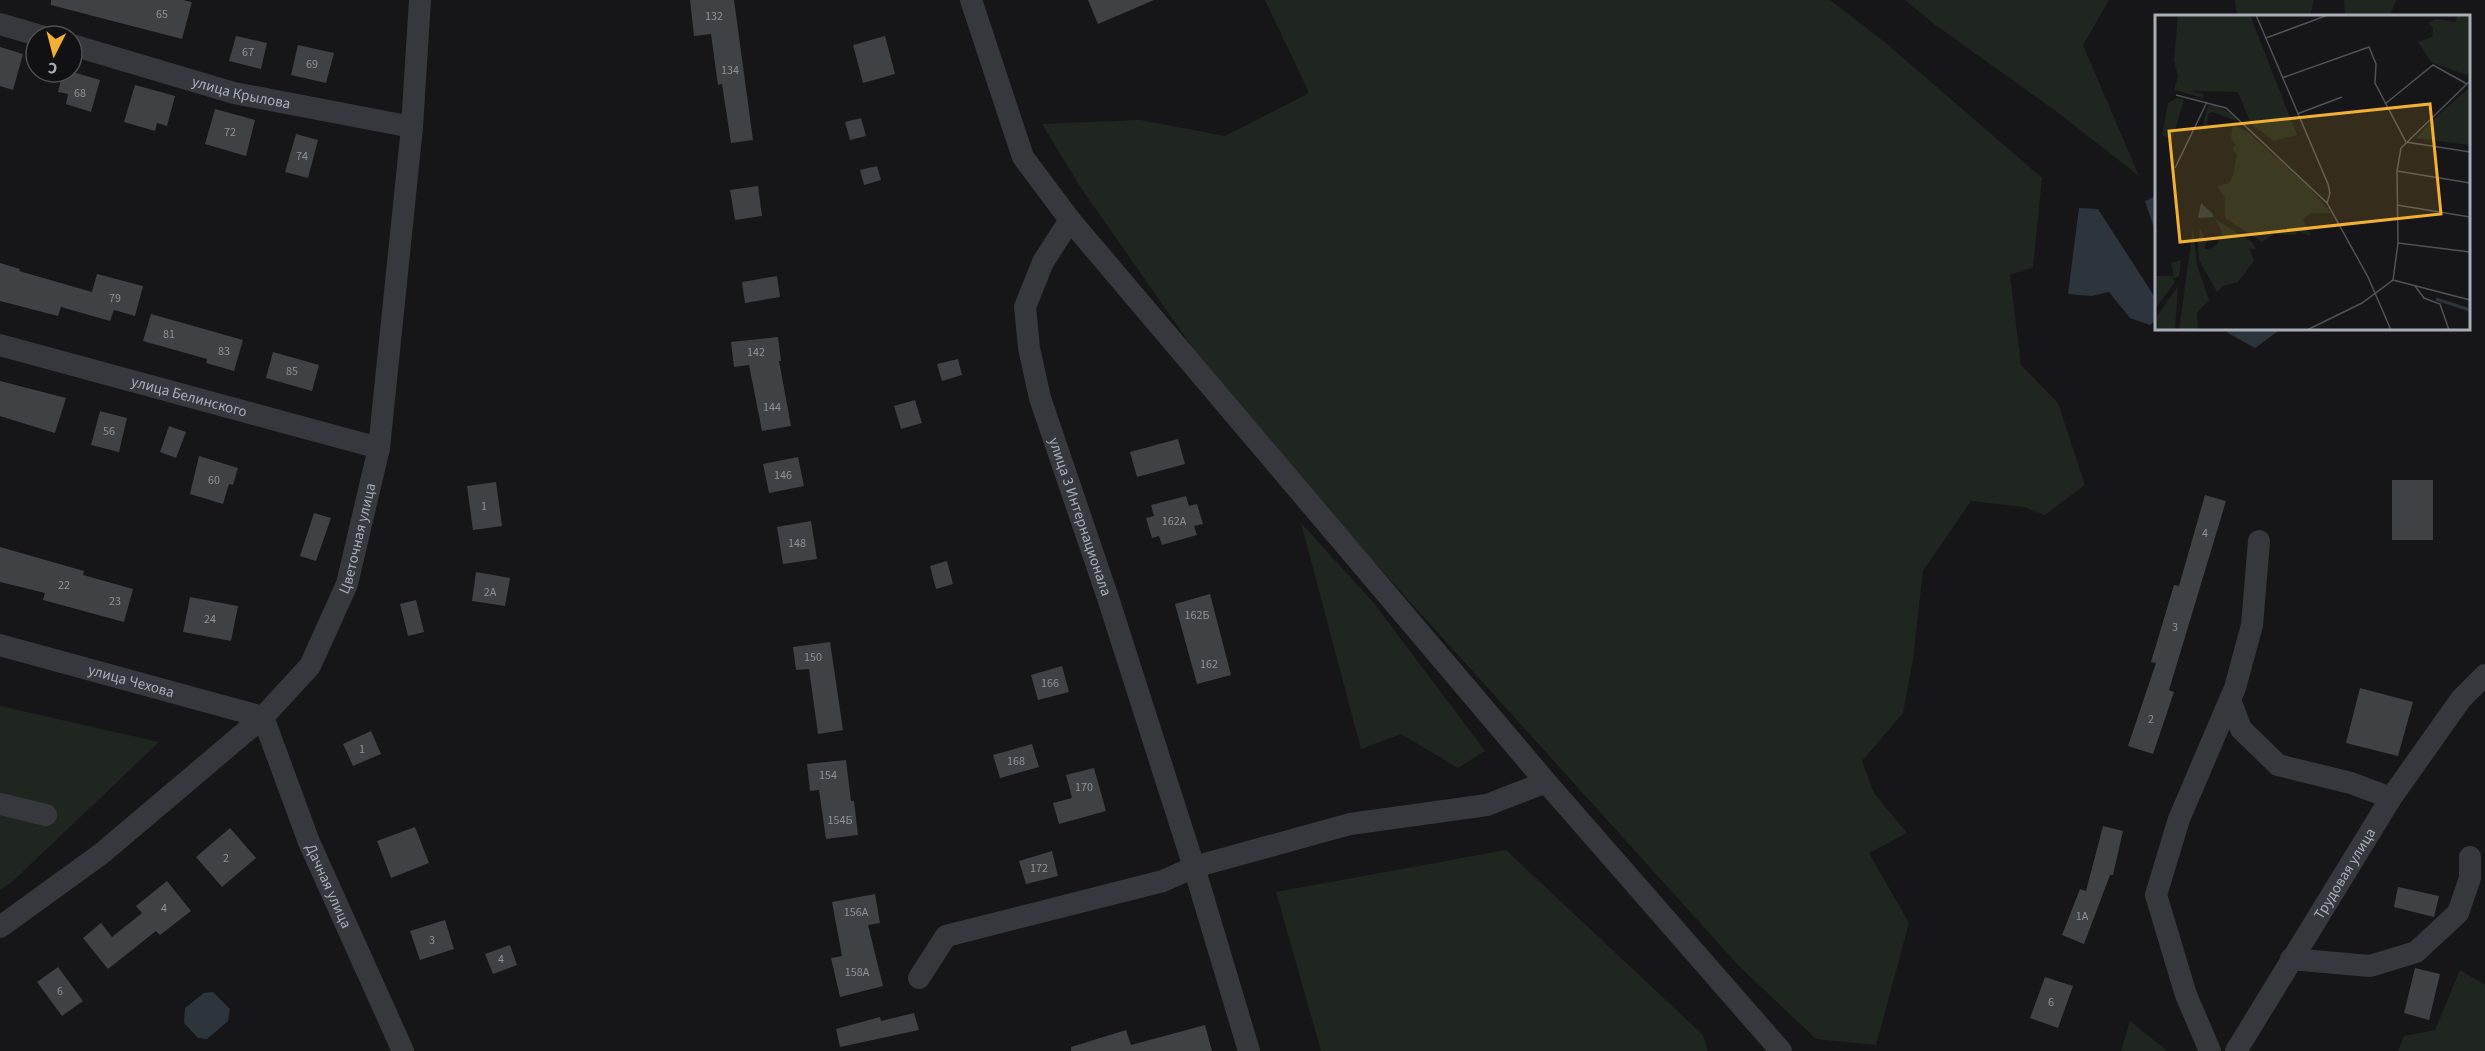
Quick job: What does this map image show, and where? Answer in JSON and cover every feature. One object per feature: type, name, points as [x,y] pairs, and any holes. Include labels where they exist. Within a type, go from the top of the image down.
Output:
[{"type":"street","name":"Цветочная улица","points":[[0,927],[101,854],[263,717],[310,666],[347,584],[379,448],[412,127],[420,0]]},
{"type":"street","points":[[971,0],[1023,157],[1070,220],[1545,782],[1781,1051]]},
{"type":"street","points":[[0,24],[24,31]]},
{"type":"street","name":"улица Крылова","points":[[84,49],[234,93],[412,127]]},
{"type":"street","name":"улица 3 Интернационала","points":[[1070,220],[1043,262],[1025,307],[1029,348],[1040,398],[1108,598],[1194,867],[1249,1051]]},
{"type":"street","name":"улица Белинского","points":[[0,345],[379,448]]},
{"type":"street","points":[[2210,1051],[2186,995],[2156,895],[2179,819],[2230,700],[2252,624],[2259,541]]},
{"type":"street","name":"улица Чехова","points":[[0,645],[263,717]]},
{"type":"street","name":"Трудовая улица","points":[[2236,1051],[2391,798],[2461,699],[2485,675]]},
{"type":"street","points":[[2230,700],[2241,729],[2278,765],[2351,783],[2391,798]]},
{"type":"street","name":"Дачная улица","points":[[263,717],[309,842],[403,1051]]},
{"type":"street","points":[[919,978],[946,936],[1163,881],[1194,867],[1350,824],[1487,805],[1545,782]]},
{"type":"street","points":[[0,804],[46,814]]},
{"type":"street","points":[[2291,959],[2370,966],[2416,952],[2458,914],[2470,878],[2470,856]]},
{"type":"shaded area","points":[[1265,0],[1830,0],[1887,44],[2042,178],[2033,267],[2010,275],[2021,365],[2058,403],[2085,485],[2045,515],[2024,507],[1971,501],[1923,571],[1913,659],[1903,713],[1862,761],[1874,793],[1907,833],[1869,853],[1909,923],[1876,1045],[1816,1039],[1739,966],[1235,408],[1081,188],[1042,124],[1140,120],[1225,136],[1309,93]]},
{"type":"shaded area","points":[[1905,0],[2109,0],[2083,45],[2139,176],[2057,112],[1934,24]]},
{"type":"shaded area","points":[[2235,0],[2314,0],[2310,15],[2237,15]]},
{"type":"shaded area","points":[[2344,0],[2396,0],[2390,15],[2345,15]]},
{"type":"shaded area","points":[[2155,196],[2155,231],[2145,201]]},
{"type":"shaded area","points":[[2079,208],[2098,209],[2155,297],[2155,321],[2150,325],[2130,318],[2109,292],[2091,296],[2068,294]]},
{"type":"shaded area","points":[[2226,330],[2280,330],[2255,348]]},
{"type":"shaded area","points":[[1301,523],[1373,602],[1485,751],[1458,768],[1401,734],[1361,749]]},
{"type":"shaded area","points":[[0,706],[159,742],[12,882],[0,890]]},
{"type":"shaded area","points":[[1506,850],[1703,1035],[1708,1051],[1321,1051],[1276,892]]},
{"type":"shaded area","points":[[2460,970],[2485,985],[2485,1051],[2398,1051],[2404,1036],[2435,1030]]},
{"type":"shaded area","points":[[213,992],[230,1009],[228,1021],[207,1039],[198,1038],[184,1023],[185,1008],[204,993]]},
{"type":"shaded area","points":[[2130,1021],[2166,1050],[2166,1051],[2121,1051]]},
{"type":"building","points":[[51,0],[183,0],[192,2],[182,39],[51,5]]},
{"type":"building","points":[[690,0],[734,0],[753,140],[731,143],[722,84],[718,85],[711,34],[694,36]]},
{"type":"building","points":[[1088,0],[1154,0],[1098,24]]},
{"type":"building","points":[[236,36],[267,43],[261,69],[229,61]]},
{"type":"building","points":[[885,36],[895,74],[863,83],[853,45]]},
{"type":"building","points":[[298,45],[334,53],[326,83],[291,75]]},
{"type":"building","points":[[0,47],[23,54],[13,90],[0,86]]},
{"type":"building","points":[[84,75],[100,80],[91,112],[66,104],[68,94],[58,92],[60,84],[84,84]]},
{"type":"building","points":[[135,85],[175,96],[167,126],[157,123],[155,131],[124,122]]},
{"type":"building","points":[[215,109],[255,120],[246,156],[205,144]]},
{"type":"building","points":[[861,118],[866,136],[850,140],[845,122]]},
{"type":"building","points":[[296,134],[318,140],[308,178],[285,172]]},
{"type":"building","points":[[877,166],[881,180],[864,185],[860,170]]},
{"type":"building","points":[[758,186],[762,216],[735,220],[730,190]]},
{"type":"building","points":[[0,263],[20,269],[19,271],[92,292],[97,274],[143,286],[135,316],[114,310],[110,321],[61,307],[58,316],[0,301]]},
{"type":"building","points":[[777,276],[780,297],[745,303],[742,282]]},
{"type":"building","points":[[151,314],[243,340],[234,371],[206,363],[207,359],[143,341]]},
{"type":"building","points":[[778,337],[781,361],[779,361],[791,426],[762,431],[749,365],[734,367],[731,342]]},
{"type":"building","points":[[273,352],[319,365],[312,391],[266,378]]},
{"type":"building","points":[[958,359],[962,375],[942,381],[937,364]]},
{"type":"building","points":[[0,381],[66,398],[55,433],[0,416]]},
{"type":"building","points":[[915,400],[922,423],[901,429],[894,406]]},
{"type":"building","points":[[100,411],[127,418],[119,452],[91,445]]},
{"type":"building","points":[[169,426],[186,432],[176,458],[160,452]]},
{"type":"building","points":[[1178,439],[1185,464],[1137,477],[1130,452]]},
{"type":"building","points":[[199,456],[238,468],[233,485],[229,484],[223,504],[190,494]]},
{"type":"building","points":[[798,457],[804,486],[769,493],[763,464]]},
{"type":"building","points":[[2392,480],[2433,480],[2433,540],[2392,540]]},
{"type":"building","points":[[496,482],[502,526],[473,530],[467,486]]},
{"type":"building","points":[[2205,495],[2226,501],[2169,690],[2174,692],[2153,754],[2128,746],[2156,663],[2151,662],[2174,585],[2179,586]]},
{"type":"building","points":[[1186,496],[1189,506],[1197,504],[1203,524],[1194,526],[1197,535],[1162,545],[1159,536],[1152,538],[1146,518],[1154,516],[1151,505]]},
{"type":"building","points":[[314,513],[331,518],[316,561],[300,556]]},
{"type":"building","points":[[811,521],[817,559],[783,564],[777,527]]},
{"type":"building","points":[[0,547],[84,571],[83,575],[133,589],[124,622],[43,600],[45,593],[0,582]]},
{"type":"building","points":[[947,561],[953,584],[936,589],[930,566]]},
{"type":"building","points":[[476,572],[510,578],[505,606],[472,601]]},
{"type":"building","points":[[1210,594],[1231,675],[1197,684],[1175,604]]},
{"type":"building","points":[[190,597],[238,606],[231,641],[183,632]]},
{"type":"building","points":[[416,600],[424,632],[408,636],[400,604]]},
{"type":"building","points":[[830,642],[843,730],[818,734],[809,669],[796,670],[793,647]]},
{"type":"building","points":[[1062,666],[1069,692],[1038,700],[1031,675]]},
{"type":"building","points":[[2360,688],[2413,702],[2398,756],[2346,743]]},
{"type":"building","points":[[371,731],[381,754],[353,766],[343,744]]},
{"type":"building","points":[[1032,744],[1039,767],[1000,778],[993,755]]},
{"type":"building","points":[[846,760],[858,835],[826,839],[819,790],[810,791],[807,764]]},
{"type":"building","points":[[1094,768],[1106,811],[1059,824],[1053,803],[1072,798],[1066,775]]},
{"type":"building","points":[[2103,826],[2123,831],[2113,875],[2110,875],[2084,944],[2062,935],[2080,889],[2086,891]]},
{"type":"building","points":[[415,827],[429,863],[391,878],[377,841]]},
{"type":"building","points":[[230,828],[256,858],[222,887],[196,857]]},
{"type":"building","points":[[1052,851],[1058,876],[1026,884],[1019,861]]},
{"type":"building","points":[[167,881],[191,911],[160,935],[156,931],[108,969],[83,938],[101,923],[112,937],[142,913],[136,906]]},
{"type":"building","points":[[2398,887],[2439,896],[2434,917],[2394,907]]},
{"type":"building","points":[[875,894],[880,923],[868,925],[883,986],[840,997],[831,958],[842,956],[832,902]]},
{"type":"building","points":[[445,920],[454,949],[420,960],[410,931]]},
{"type":"building","points":[[510,945],[517,965],[493,974],[485,954]]},
{"type":"building","points":[[58,967],[83,1001],[62,1016],[37,982]]},
{"type":"building","points":[[2415,968],[2440,974],[2429,1020],[2404,1013]]},
{"type":"building","points":[[2045,977],[2073,986],[2058,1028],[2030,1018]]},
{"type":"building","points":[[914,1013],[919,1030],[840,1047],[836,1029],[880,1017],[881,1021]]},
{"type":"building","points":[[1205,1025],[1212,1051],[1071,1051],[1071,1047],[1126,1030],[1131,1045]]}]
